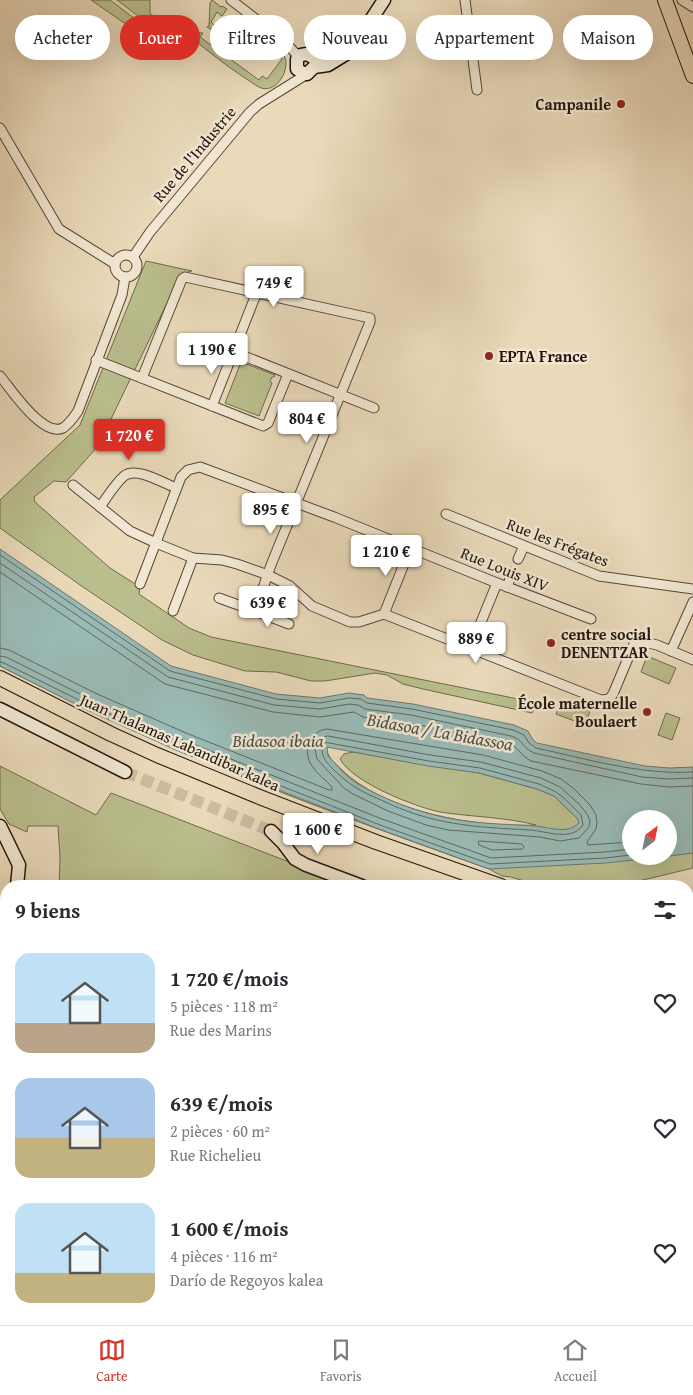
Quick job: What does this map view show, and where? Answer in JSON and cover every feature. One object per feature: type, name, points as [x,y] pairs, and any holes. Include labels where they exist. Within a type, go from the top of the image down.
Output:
[{"type":"main road","points":[[665,0],[693,76]]},
{"type":"main road","name":"Juan Thalamas Labandibar kalea","points":[[0,678],[112,734],[166,758],[262,798],[483,880]]},
{"type":"street","points":[[231,0],[282,39],[306,65],[328,58],[352,45],[384,0]]},
{"type":"street","points":[[465,0],[477,90]]},
{"type":"street","points":[[682,0],[693,7]]},
{"type":"street","name":"Rue de l'Industrie","points":[[0,376],[30,412],[46,426],[61,429],[69,423],[78,410],[122,295],[125,277],[132,275],[137,270],[137,263],[133,257],[150,232],[250,112],[259,104],[292,84],[306,65]]},
{"type":"street","points":[[0,128],[59,229],[115,264]]},
{"type":"street","points":[[125,277],[116,271],[115,264],[122,255],[126,254],[133,257]]},
{"type":"street","points":[[142,378],[182,279],[185,277],[370,318],[255,611]]},
{"type":"street","points":[[212,406],[257,292]]},
{"type":"street","points":[[234,352],[374,408]]},
{"type":"street","points":[[96,360],[263,426],[268,423],[288,374]]},
{"type":"street","name":"Rue Louis XIV","points":[[140,584],[181,477],[188,470],[200,467],[591,619]]},
{"type":"street","points":[[100,507],[125,475],[133,472],[145,474],[176,488]]},
{"type":"street","points":[[73,485],[130,531],[194,558],[229,562],[268,575],[290,586],[312,606],[343,620],[360,622],[384,614],[601,700],[609,699],[613,694],[634,644],[640,641],[671,650],[693,660]]},
{"type":"street","name":"Rue les Frégates","points":[[446,514],[599,576],[693,589]]},
{"type":"street","points":[[518,560],[524,546]]},
{"type":"street","points":[[384,614],[410,548]]},
{"type":"street","points":[[173,611],[194,558]]},
{"type":"street","points":[[507,587],[511,576]]},
{"type":"street","points":[[470,649],[497,583]]},
{"type":"street","points":[[219,598],[289,624]]},
{"type":"street","points":[[671,650],[693,602]]},
{"type":"street","points":[[0,709],[125,772]]},
{"type":"street","points":[[0,826],[4,841],[19,864],[18,880]]},
{"type":"street","points":[[270,831],[283,843],[295,859],[346,880]]},
{"type":"green space","points":[[91,0],[110,0],[130,15],[120,15],[120,20]]},
{"type":"green space","points":[[117,0],[150,0],[150,14],[152,15],[137,15]]},
{"type":"green space","points":[[212,0],[227,9],[223,15],[217,12],[215,15],[210,15],[210,29],[207,27],[209,26],[210,3]]},
{"type":"green space","points":[[200,37],[210,44],[210,52],[200,44]]},
{"type":"green space","points":[[220,60],[232,60],[259,80],[262,76],[267,79],[281,60],[285,60],[286,62],[283,76],[279,82],[268,89],[255,85]]},
{"type":"green space","points":[[146,261],[192,271],[181,274],[98,446],[66,482],[54,481],[34,497],[35,502],[110,568],[140,587],[139,594],[189,628],[211,637],[538,703],[532,713],[403,684],[387,675],[375,673],[325,681],[311,681],[276,672],[245,671],[193,655],[162,640],[0,528],[0,500],[80,425]]},
{"type":"green space","points":[[241,362],[275,375],[270,381],[272,383],[259,416],[225,403]]},
{"type":"green space","points":[[0,656],[326,747],[329,757],[333,762],[359,784],[381,796],[432,814],[486,824],[536,825],[512,820],[440,812],[416,805],[370,785],[347,768],[340,759],[344,754],[353,752],[479,773],[537,789],[554,796],[577,818],[622,850],[622,865],[678,865],[678,826],[693,827],[693,868],[643,880],[521,880],[502,876],[489,869],[372,827],[216,766],[89,710],[0,666]]},
{"type":"green space","points":[[647,656],[676,668],[669,684],[641,672]]},
{"type":"green space","points":[[562,700],[590,711],[585,725],[556,714]]},
{"type":"green space","points":[[666,713],[680,718],[672,740],[658,735]]},
{"type":"green space","points":[[0,766],[96,815],[111,793],[336,880],[59,880],[58,826],[28,826],[27,832],[9,824],[0,809]]},
{"type":"water","name":"Bidasoa ibaia","points":[[0,549],[171,666],[276,694],[320,698],[349,693],[364,695],[367,698],[413,704],[514,725],[528,731],[537,743],[645,766],[693,767],[693,853],[678,855],[678,810],[622,810],[622,861],[489,869],[379,829],[178,751],[87,710],[0,666]],"holes":[[[327,747],[428,766],[479,773],[537,789],[554,796],[577,818],[579,823],[569,829],[558,829],[469,822],[426,813],[390,800],[354,781],[328,756]]]},
{"type":"tunnel","points":[[511,576],[518,559]]},
{"type":"tunnel","points":[[125,772],[271,831]]},
{"type":"place","name":"Campanile","points":[[621,104]]},
{"type":"place","name":"EPTA France","points":[[489,356]]},
{"type":"place","name":"centre social DENENTZAR","points":[[551,643]]},
{"type":"place","name":"École maternelle Boulaert","points":[[647,712]]},
{"type":"water label","name":"Bidasoa / La Bidassoa","points":[[440,732]]}]
